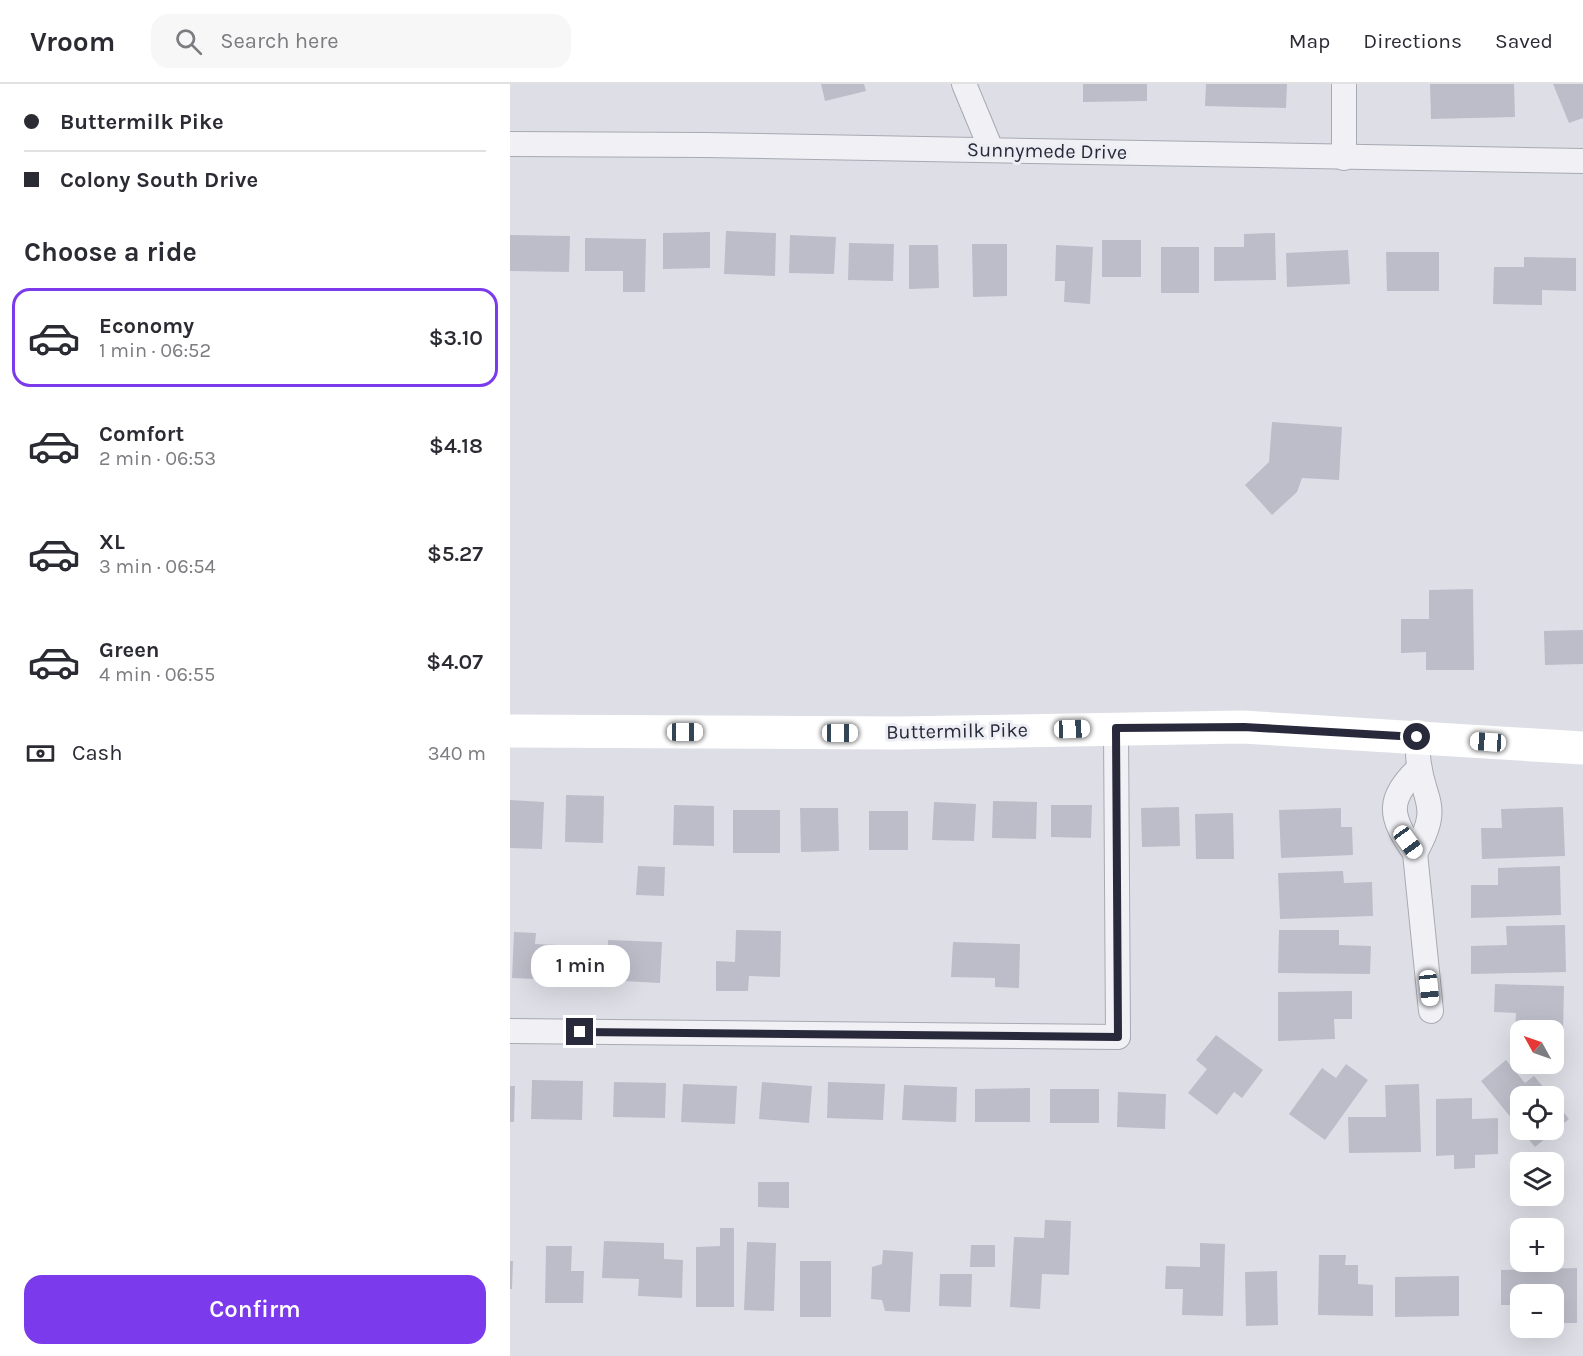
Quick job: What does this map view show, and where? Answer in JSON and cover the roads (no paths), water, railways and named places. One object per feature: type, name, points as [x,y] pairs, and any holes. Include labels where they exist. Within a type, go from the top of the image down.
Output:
[{"type":"main road","name":"Buttermilk Pike","points":[[510,731],[898,733],[1244,727],[1418,753],[1583,748]]},
{"type":"street","points":[[964,84],[991,150]]},
{"type":"street","points":[[1344,84],[1344,158]]},
{"type":"street","name":"Sunnymede Drive","points":[[510,144],[1583,161]]},
{"type":"street","points":[[510,1031],[1118,1037],[1116,728]]},
{"type":"street","points":[[1418,753],[1394,805],[1400,832],[1415,853],[1431,1011]]},
{"type":"street","points":[[1415,853],[1428,829],[1431,804],[1418,753]]}]
